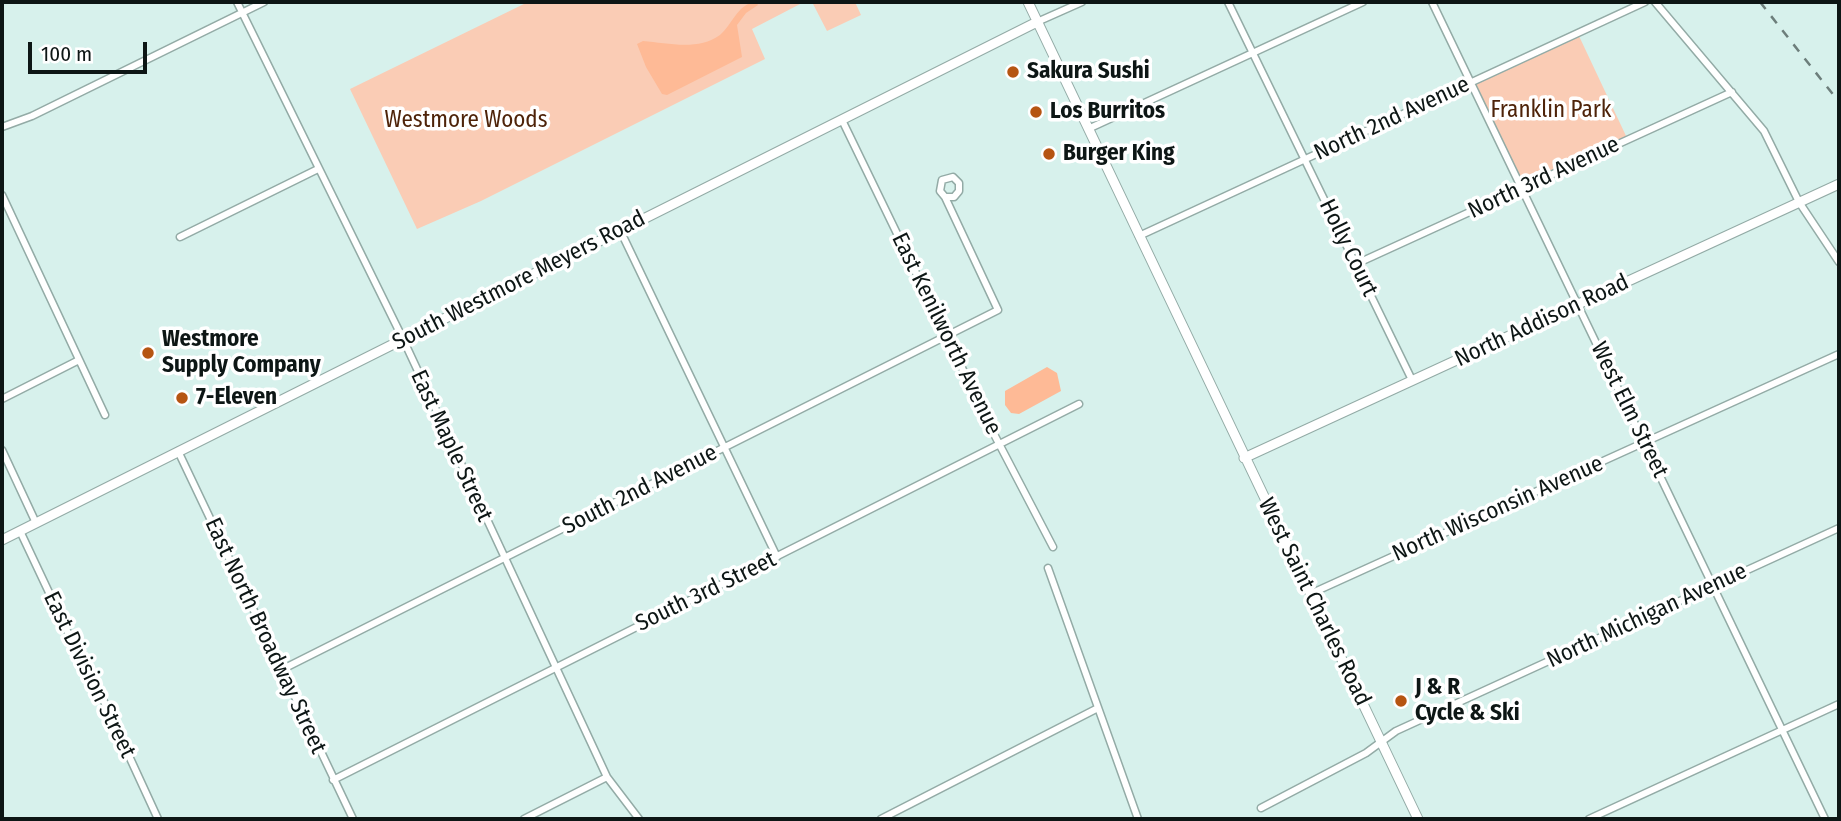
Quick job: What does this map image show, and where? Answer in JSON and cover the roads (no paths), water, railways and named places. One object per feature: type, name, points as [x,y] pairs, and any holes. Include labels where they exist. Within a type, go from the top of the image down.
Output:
[{"type":"street","name":"East Maple Street","points":[[237,2],[402,339],[607,778],[639,819]]},
{"type":"street","points":[[2,127],[32,116],[264,2]]},
{"type":"street","name":"West Saint Charles Road","points":[[1028,2],[1418,819]]},
{"type":"street","points":[[1037,22],[1082,2]]},
{"type":"street","name":"Holly Court","points":[[1228,2],[1412,380]]},
{"type":"street","points":[[1088,129],[1363,2]]},
{"type":"street","name":"West Elm Street","points":[[1432,2],[1825,819]]},
{"type":"street","name":"North 2nd Avenue","points":[[1139,236],[1645,2]]},
{"type":"street","points":[[1655,2],[1764,131],[1799,202],[1839,262]]},
{"type":"street","name":"South Westmore Meyers Road","points":[[2,540],[1037,22]]},
{"type":"street","name":"North 3rd Avenue","points":[[1356,264],[1732,92]]},
{"type":"street","name":"East Kenilworth Avenue","points":[[842,120],[999,444],[1053,547]]},
{"type":"street","points":[[180,237],[318,169]]},
{"type":"street","name":"North Addison Road","points":[[1244,458],[1839,184]]},
{"type":"street","points":[[2,195],[104,415]]},
{"type":"street","name":"South 2nd Avenue","points":[[281,670],[998,310],[945,197]]},
{"type":"street","points":[[620,230],[777,557]]},
{"type":"street","name":"North Wisconsin Avenue","points":[[1310,594],[1839,354]]},
{"type":"street","points":[[2,400],[79,359]]},
{"type":"street","name":"South 3rd Street","points":[[333,780],[1079,404]]},
{"type":"street","points":[[2,450],[36,523]]},
{"type":"street","name":"East North Broadway Street","points":[[178,451],[353,819]]},
{"type":"street","name":"North Michigan Avenue","points":[[1261,808],[1366,753],[1396,731],[1839,528]]},
{"type":"street","name":"East Division Street","points":[[20,531],[70,637],[77,643],[158,819]]},
{"type":"street","points":[[1048,568],[1138,819]]},
{"type":"street","points":[[1589,819],[1839,704]]},
{"type":"street","points":[[881,819],[1098,708]]},
{"type":"street","points":[[524,819],[607,778]]},
{"type":"railway","points":[[1760,2],[1839,102]]},
{"type":"place","name":"Sakura Sushi","points":[[1013,72]]},
{"type":"place","name":"Los Burritos","points":[[1036,112]]},
{"type":"place","name":"Burger King","points":[[1049,154]]},
{"type":"place","name":"Westmore Supply Company","points":[[148,353]]},
{"type":"place","name":"7-Eleven","points":[[182,398]]},
{"type":"place","name":"J & R Cycle & Ski","points":[[1401,701]]},
{"type":"park label","name":"Franklin Park","points":[[1551,111]]},
{"type":"park label","name":"Westmore Woods","points":[[466,121]]}]
